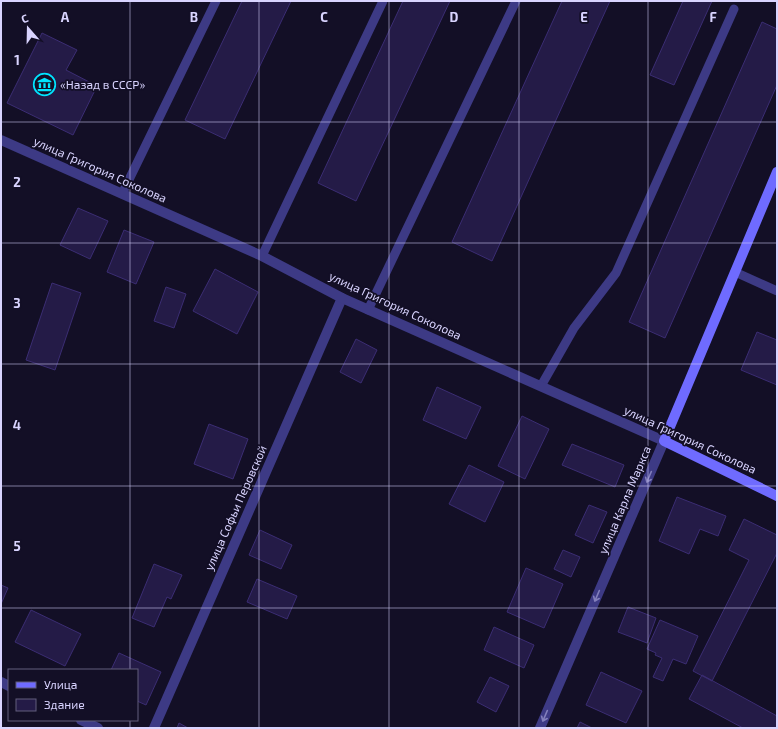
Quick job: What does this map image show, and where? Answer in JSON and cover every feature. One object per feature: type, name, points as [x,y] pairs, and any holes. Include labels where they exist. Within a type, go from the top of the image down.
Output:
[{"type":"main road","name":"улица Карла Маркса","points":[[664,441],[777,172]]},
{"type":"main road","name":"улица Григория Соколова","points":[[664,441],[777,496]]},
{"type":"street","name":"улица Григория Соколова","points":[[1,140],[262,256],[368,310],[664,441]]},
{"type":"street","name":"улица Софьи Перовской","points":[[154,728],[342,298]]},
{"type":"street","name":"улица Карла Маркса","points":[[540,728],[664,441]]},
{"type":"street","points":[[83,721],[98,728]]},
{"type":"lane","points":[[122,194],[216,1]]},
{"type":"lane","points":[[262,256],[383,1]]},
{"type":"lane","points":[[368,310],[516,1]]},
{"type":"lane","points":[[541,386],[574,328],[616,273],[734,9]]},
{"type":"lane","points":[[735,272],[777,291]]},
{"type":"building","points":[[242,1],[291,1],[225,139],[185,120]]},
{"type":"building","points":[[403,1],[450,1],[356,201],[318,183]]},
{"type":"building","points":[[562,1],[610,1],[492,261],[452,242]]},
{"type":"building","points":[[683,1],[712,1],[674,85],[650,75]]},
{"type":"building","points":[[762,22],[777,29],[777,85],[665,338],[629,322]]},
{"type":"building","points":[[42,33],[77,50],[66,70],[97,86],[73,135],[7,103]]},
{"type":"building","points":[[78,208],[108,221],[90,259],[60,245]]},
{"type":"building","points":[[124,230],[154,242],[136,284],[107,272]]},
{"type":"building","points":[[215,269],[258,292],[237,334],[193,311]]},
{"type":"building","points":[[52,283],[81,293],[55,370],[26,360]]},
{"type":"building","points":[[166,287],[186,294],[174,328],[154,321]]},
{"type":"building","points":[[757,332],[777,340],[777,385],[741,370]]},
{"type":"building","points":[[356,339],[377,350],[361,383],[340,372]]},
{"type":"building","points":[[437,387],[481,407],[466,439],[423,420]]},
{"type":"building","points":[[522,416],[549,429],[525,479],[498,466]]},
{"type":"building","points":[[209,424],[248,439],[233,479],[194,464]]},
{"type":"building","points":[[572,444],[624,465],[615,487],[562,465]]},
{"type":"building","points":[[469,465],[504,482],[485,522],[449,504]]},
{"type":"building","points":[[677,497],[726,516],[718,536],[700,529],[689,554],[659,541]]},
{"type":"building","points":[[589,505],[607,512],[593,543],[575,535]]},
{"type":"building","points":[[744,519],[777,535],[777,553],[712,681],[693,671],[749,560],[729,550]]},
{"type":"building","points":[[260,530],[292,545],[281,569],[249,555]]},
{"type":"building","points":[[563,550],[580,557],[571,577],[554,569]]},
{"type":"building","points":[[154,564],[182,575],[171,599],[167,597],[154,627],[132,618]]},
{"type":"building","points":[[526,568],[563,584],[544,628],[507,612]]},
{"type":"building","points":[[257,579],[297,596],[287,619],[247,602]]},
{"type":"building","points":[[1,585],[8,588],[1,604]]},
{"type":"building","points":[[628,607],[656,618],[647,643],[618,632]]},
{"type":"building","points":[[31,610],[81,634],[65,666],[15,642]]},
{"type":"building","points":[[660,620],[698,636],[686,664],[673,659],[663,681],[653,677],[662,658],[655,655],[656,653],[647,649]]},
{"type":"building","points":[[494,627],[534,645],[524,668],[484,650]]},
{"type":"building","points":[[119,653],[161,672],[146,705],[138,701],[138,669],[111,669]]},
{"type":"building","points":[[601,672],[642,691],[626,723],[586,705]]},
{"type":"building","points":[[702,675],[777,716],[777,728],[743,728],[689,699]]},
{"type":"building","points":[[490,677],[509,686],[496,712],[477,702]]},
{"type":"building","points":[[580,722],[592,728],[577,728]]},
{"type":"building","points":[[179,723],[188,728],[177,728]]},
{"type":"place","name":"«Назад в СССР»","points":[[45,85]]}]
